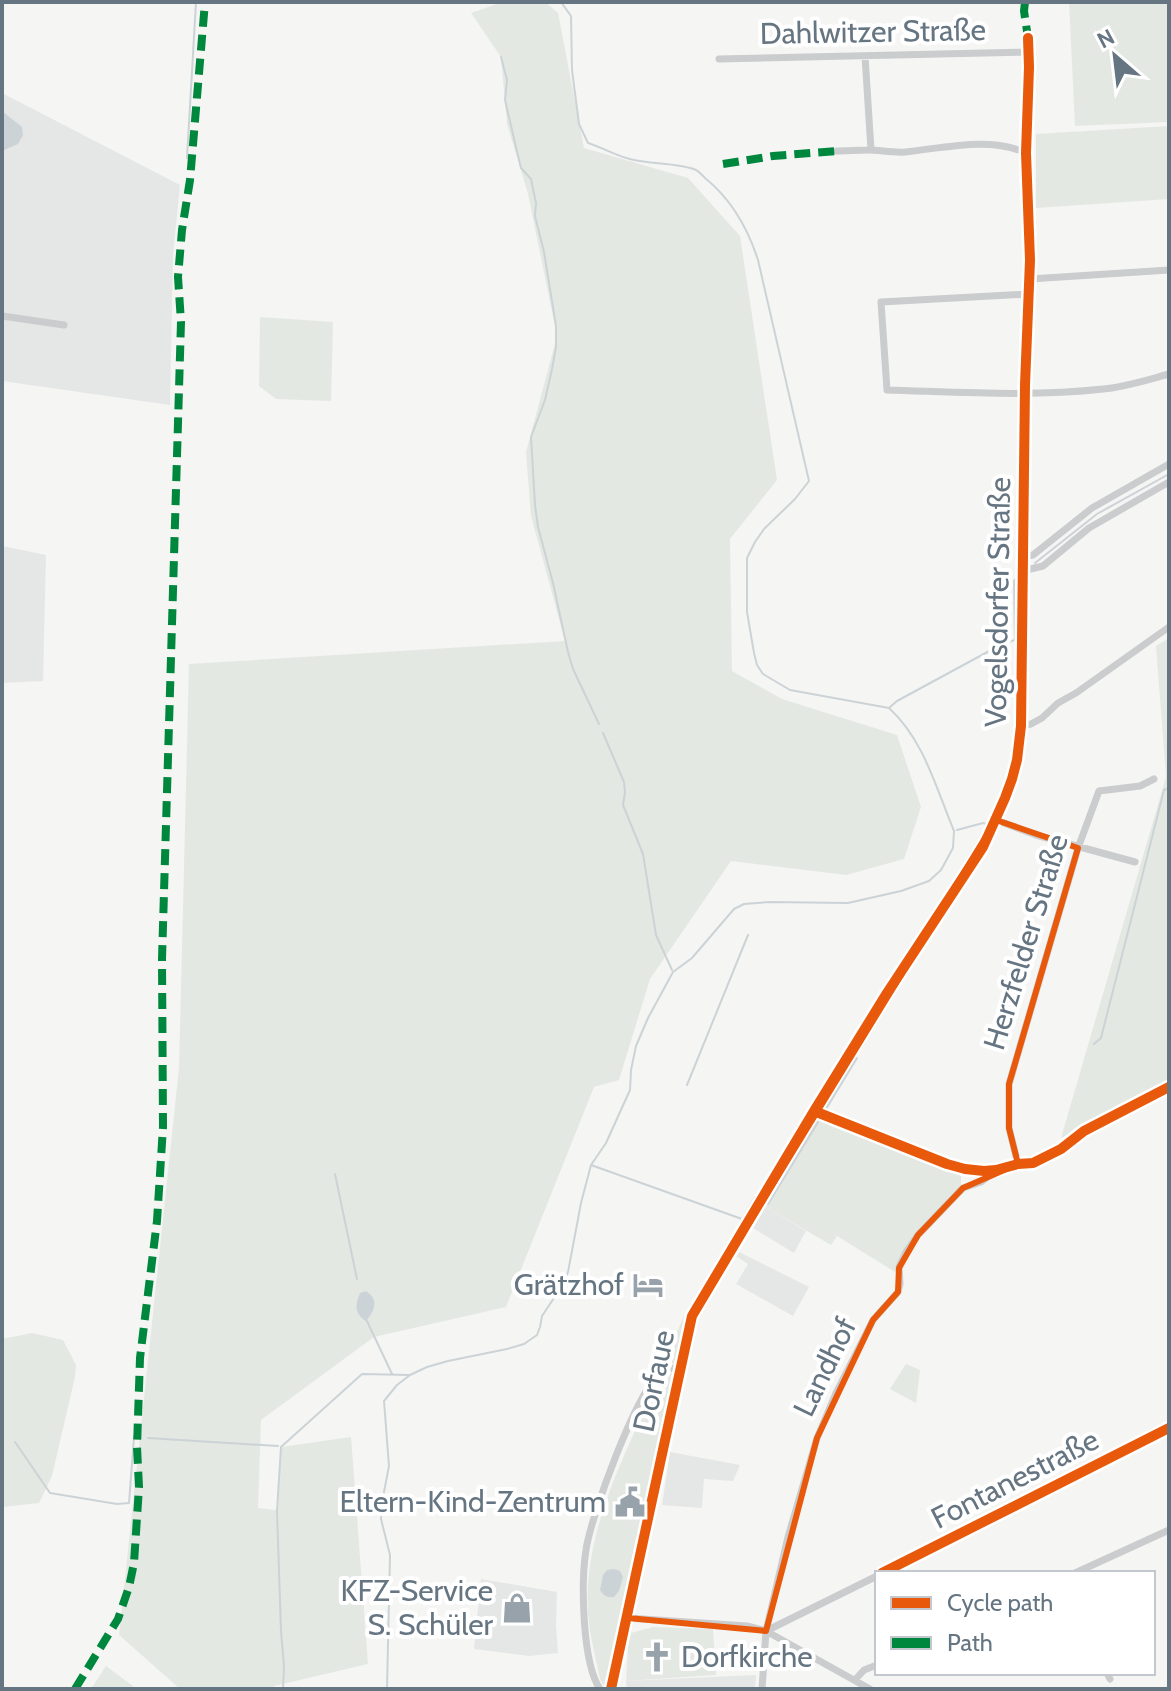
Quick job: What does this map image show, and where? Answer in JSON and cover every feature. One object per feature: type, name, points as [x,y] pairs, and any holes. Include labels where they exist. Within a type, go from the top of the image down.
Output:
[{"type":"street","name":"Vogelsdorfer Straße","points":[[814,1111],[973,863],[996,820],[1017,760],[1021,726],[1030,279],[1026,153],[1028,38]]},
{"type":"street","name":"Dahlwitzer Straße","points":[[719,59],[1029,52]]},
{"type":"street","points":[[865,56],[871,150]]},
{"type":"street","points":[[837,151],[886,153],[974,145],[1011,146],[1026,153]]},
{"type":"street","points":[[1030,279],[1169,270]]},
{"type":"street","points":[[1028,294],[881,302],[887,390],[1026,393],[1104,389],[1169,374]]},
{"type":"street","points":[[2,316],[64,325]]},
{"type":"street","points":[[1023,557],[1033,555],[1092,508],[1169,464]]},
{"type":"street","points":[[1022,571],[1043,566],[1089,528],[1169,482]]},
{"type":"street","points":[[1021,726],[1042,718],[1058,703],[1169,627]]},
{"type":"street","name":"Herzfelder Straße","points":[[1018,1164],[1009,1128],[1009,1084],[1078,848],[1099,791],[1140,786],[1154,779]]},
{"type":"street","points":[[996,820],[1078,848],[1135,862]]},
{"type":"street","points":[[814,1111],[947,1164],[965,1169],[996,1170],[1033,1163],[1061,1149],[1084,1131],[1169,1087]]},
{"type":"street","name":"Dorfaue","points":[[611,1689],[689,1329],[697,1308],[814,1111]]},
{"type":"street","name":"Landhof","points":[[762,1689],[766,1631],[788,1537],[817,1438],[847,1371],[873,1320],[898,1292],[899,1267],[918,1235],[963,1188],[981,1182],[996,1170]]},
{"type":"street","name":"Dorfaue","points":[[600,1689],[593,1672],[583,1617],[586,1548],[612,1465],[633,1418],[654,1379],[662,1371],[681,1369]]},
{"type":"street","name":"Fontanestraße","points":[[886,1571],[1169,1428]]},
{"type":"street","points":[[1079,1571],[1169,1530]]},
{"type":"street","name":"Fontanestraße","points":[[766,1631],[875,1576]]},
{"type":"street","points":[[628,1618],[747,1626],[766,1631],[870,1689]]},
{"type":"street","points":[[855,1680],[859,1674],[875,1666]]},
{"type":"highlighted area","points":[[996,820],[1078,848],[1009,1084],[1009,1128],[1018,1164],[963,1188],[918,1235],[899,1268],[898,1292],[873,1320],[817,1438],[766,1631],[628,1618],[692,1316]]},
{"type":"shaded area","points":[[503,2],[545,2],[558,13],[584,148],[688,178],[740,236],[777,480],[730,539],[732,671],[782,699],[897,735],[921,807],[904,859],[846,875],[731,861],[650,979],[619,1080],[594,1087],[506,1307],[374,1337],[261,1420],[258,1508],[277,1510],[281,1447],[351,1437],[368,1664],[272,1689],[180,1689],[119,1635],[179,1068],[189,664],[565,641],[531,516],[526,452],[557,336],[528,194],[507,124],[501,57],[471,13]]},
{"type":"shaded area","points":[[1069,2],[1169,2],[1169,122],[1075,126]]},
{"type":"shaded area","points":[[2,93],[180,185],[173,255],[170,405],[2,381]]},
{"type":"shaded area","points":[[2,111],[22,127],[23,135],[18,144],[2,151]]},
{"type":"shaded area","points":[[1169,126],[1169,199],[1036,208],[1036,134]]},
{"type":"shaded area","points":[[260,317],[333,322],[331,401],[276,399],[259,386]]},
{"type":"shaded area","points":[[2,546],[46,555],[43,681],[2,683]]},
{"type":"shaded area","points":[[1169,638],[1169,1087],[1061,1138],[1166,777],[1156,646]]},
{"type":"shaded area","points":[[819,1117],[961,1176],[961,1189],[910,1243],[895,1272],[837,1236],[831,1245],[764,1206]]},
{"type":"shaded area","points":[[764,1206],[806,1231],[794,1253],[753,1228]]},
{"type":"shaded area","points":[[739,1252],[809,1287],[793,1316],[736,1284],[748,1264],[736,1256]]},
{"type":"shaded area","points":[[366,1291],[373,1298],[374,1305],[366,1321],[359,1315],[357,1305],[360,1293]]},
{"type":"shaded area","points":[[684,1316],[689,1319],[677,1364],[664,1363]]},
{"type":"shaded area","points":[[32,1333],[63,1340],[76,1365],[75,1377],[52,1476],[39,1503],[2,1507],[2,1339]]},
{"type":"shaded area","points":[[906,1364],[920,1370],[916,1403],[890,1389]]},
{"type":"shaded area","points":[[677,1370],[610,1681],[603,1685],[589,1620],[588,1582],[592,1552],[609,1494],[632,1437],[658,1382]]},
{"type":"shaded area","points":[[670,1452],[740,1465],[733,1481],[704,1479],[702,1508],[662,1505]]},
{"type":"shaded area","points":[[607,1570],[620,1571],[623,1577],[619,1591],[614,1597],[608,1597],[600,1590],[603,1575]]},
{"type":"shaded area","name":"KFZ-Service S. Schüler","points":[[481,1579],[557,1592],[558,1653],[529,1656],[474,1649]]},
{"type":"shaded area","points":[[653,1627],[713,1629],[716,1675],[626,1681],[631,1633]]},
{"type":"shaded area","points":[[106,1666],[133,1686],[131,1689],[91,1689]]},
{"type":"shaded area","points":[[756,1675],[755,1689],[627,1689],[626,1681]]},
{"type":"waterway","points":[[187,158],[196,2]]},
{"type":"waterway","points":[[387,1689],[390,1555],[381,1519],[389,1466],[384,1401],[397,1385],[427,1367],[507,1349],[524,1344],[537,1335],[542,1316],[568,1272],[591,1165],[606,1143],[630,1090],[636,1046],[648,1018],[673,972],[692,958],[734,909],[744,904],[769,902],[848,903],[901,891],[929,881],[941,870],[953,848],[954,831],[928,765],[911,735],[889,708],[790,690],[763,674],[757,665],[747,612],[747,558],[764,529],[809,481],[758,260],[744,226],[731,205],[697,171],[628,159],[588,143],[579,124],[572,70],[571,16],[561,2]]},
{"type":"waterway","points":[[501,57],[507,80],[505,100],[515,143],[521,168],[531,179],[536,203],[535,216],[556,326],[552,369],[545,400],[531,437],[538,527],[573,669],[599,724]]},
{"type":"waterway","points":[[1035,563],[1097,514],[1169,474]]},
{"type":"waterway","points":[[889,708],[1004,643],[1015,640],[1014,581],[1017,578]]},
{"type":"waterway","points":[[603,733],[624,782],[623,805],[643,854],[656,935],[672,970]]},
{"type":"waterway","points":[[1094,1044],[1101,1038],[1164,790],[1169,788]]},
{"type":"waterway","points":[[957,830],[986,824]]},
{"type":"waterway","points":[[687,1085],[748,935]]},
{"type":"waterway","points":[[826,1109],[857,1058]]},
{"type":"waterway","points":[[768,1204],[820,1119]]},
{"type":"waterway","points":[[591,1165],[742,1219],[755,1197]]},
{"type":"waterway","points":[[335,1174],[357,1279]]},
{"type":"waterway","points":[[366,1319],[392,1374]]},
{"type":"waterway","points":[[283,1689],[277,1511],[281,1447],[362,1374],[409,1375]]},
{"type":"waterway","points":[[15,1442],[50,1493],[117,1504],[129,1503],[134,1437]]},
{"type":"waterway","points":[[148,1438],[278,1446]]},
{"type":"marked path","points":[[75,1689],[118,1619],[134,1563],[139,1487],[140,1358],[157,1221],[163,1127],[162,959],[181,322],[178,277],[190,180],[205,2]]},
{"type":"marked path","points":[[1025,2],[1028,38]]},
{"type":"marked path","points":[[723,164],[837,151]]},
{"type":"cycle path","points":[[611,1689],[692,1316],[887,993],[983,847],[1005,798],[1017,760],[1021,726],[1025,385],[1030,260],[1026,153],[1028,38]]},
{"type":"cycle path","points":[[814,1111],[947,1164],[984,1171],[1033,1163],[1061,1149],[1084,1131],[1169,1087]]},
{"type":"cycle path","points":[[886,1571],[1169,1428]]},
{"type":"place","name":"Grätzhof","points":[[648,1285]]},
{"type":"place","name":"Eltern-Kind-Zentrum","points":[[630,1502]]},
{"type":"place","name":"KFZ-Service S. Schüler","points":[[517,1608]]},
{"type":"place","name":"Dorfkirche","points":[[657,1657]]}]
